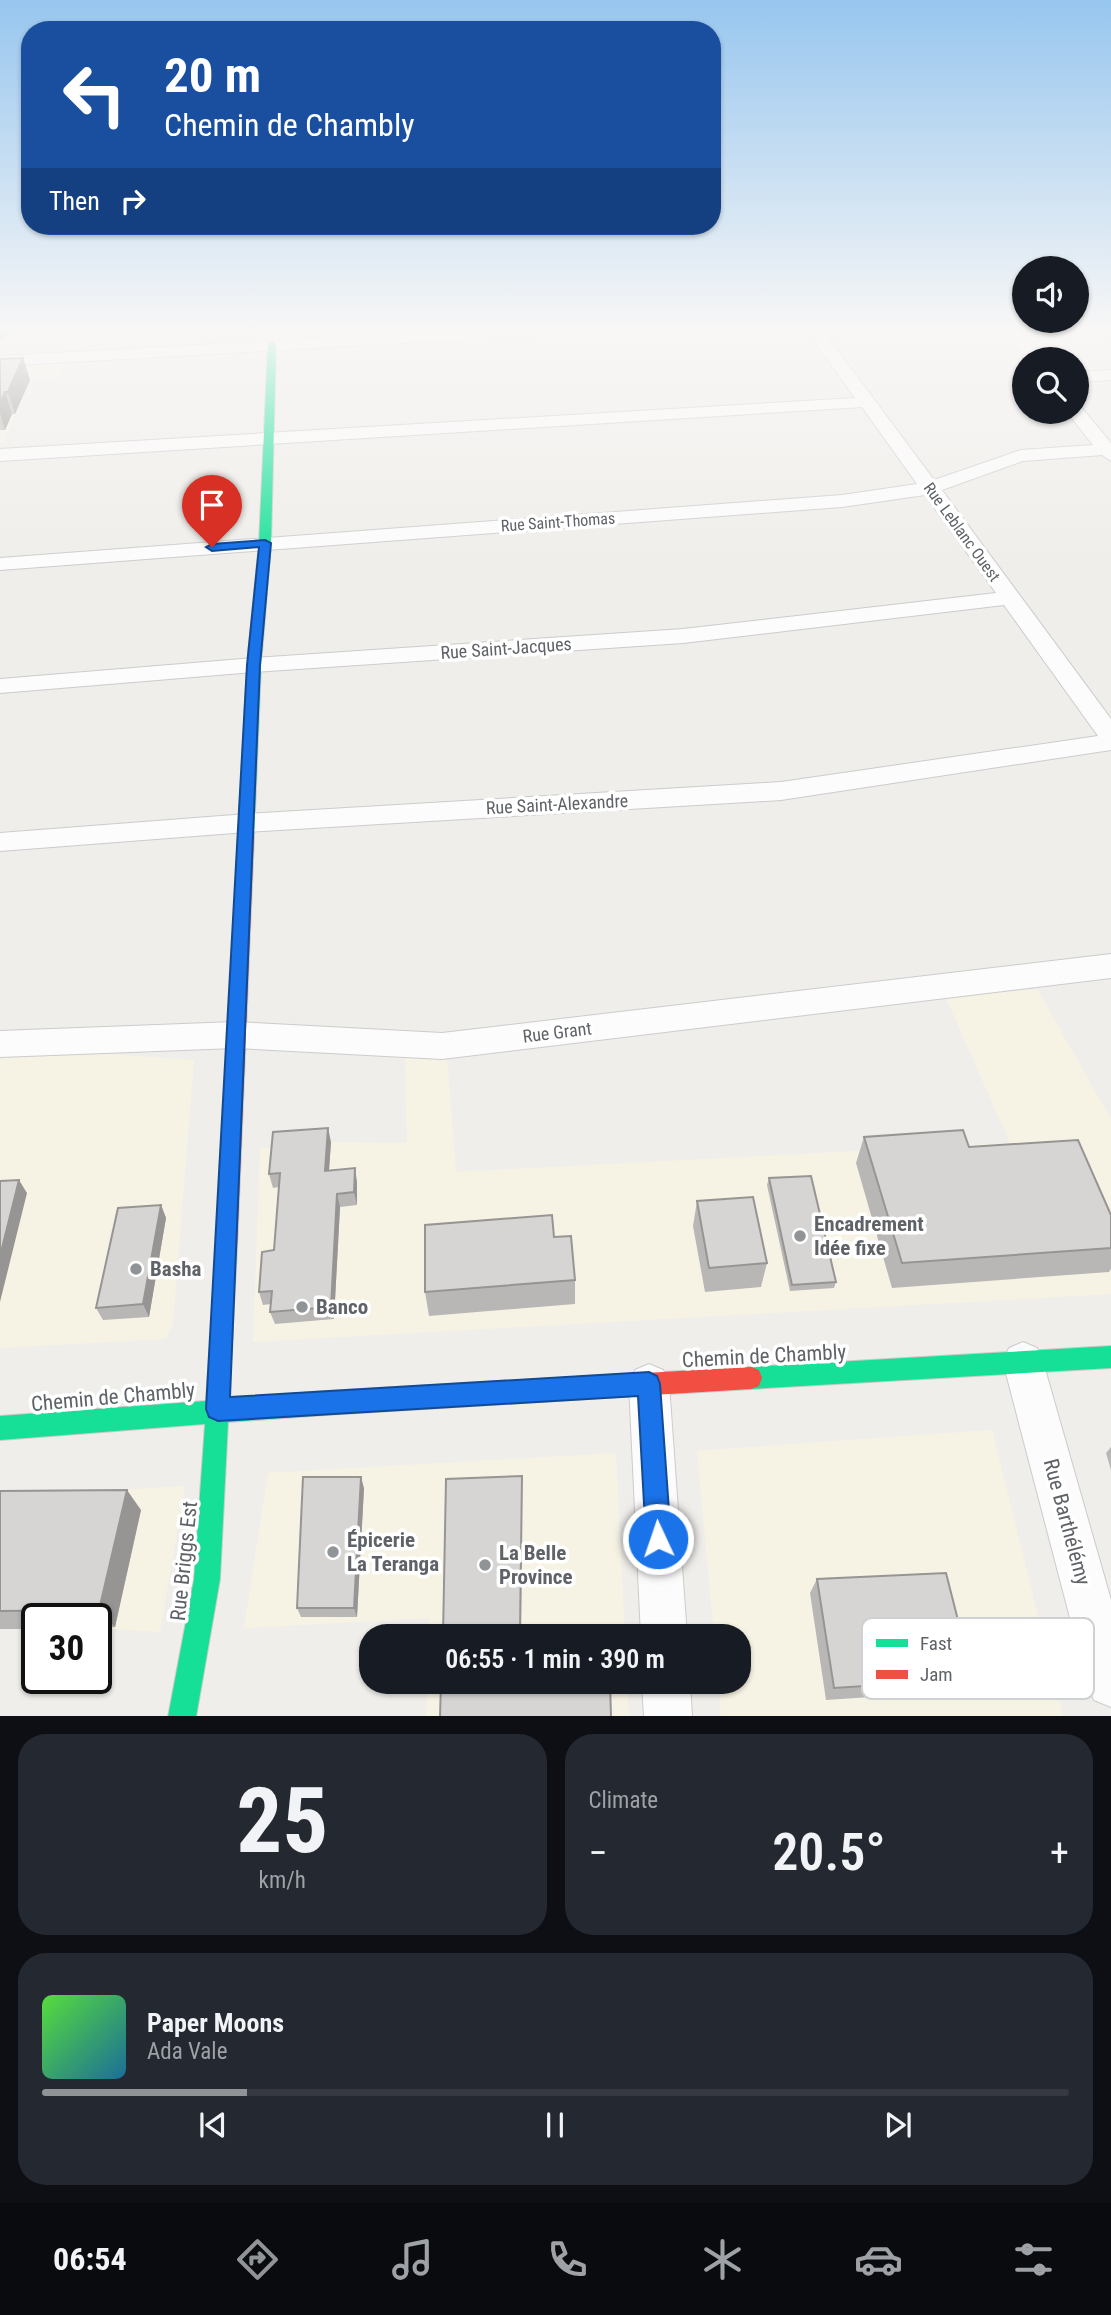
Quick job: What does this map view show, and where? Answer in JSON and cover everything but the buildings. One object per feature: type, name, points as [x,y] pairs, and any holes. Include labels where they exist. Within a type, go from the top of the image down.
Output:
[{"type":"street","name":"Rue Briggs Est","points":[[182,1716],[207,1579],[218,1409],[254,665],[265,543],[270,408]]},
{"type":"street","points":[[0,455],[766,408]]},
{"type":"street","name":"Rue Leblanc Ouest","points":[[871,408],[1111,736]]},
{"type":"street","points":[[1085,424],[1109,451]]},
{"type":"street","name":"Rue Saint-Thomas","points":[[0,564],[842,501],[930,488],[1021,456],[1109,451]]},
{"type":"street","name":"Rue Saint-Jacques","points":[[0,686],[254,665],[683,636],[1011,598]]},
{"type":"street","name":"Rue Saint-Alexandre","points":[[0,842],[247,822],[781,791],[1111,742]]},
{"type":"street","name":"Rue Grant","points":[[0,1044],[235,1035],[442,1046],[1111,966]]},
{"type":"street","name":"Chemin de Chambly","points":[[0,1428],[218,1409],[1111,1357]]},
{"type":"street","name":"Rue Barthélémy","points":[[1023,1362],[1093,1618]]},
{"type":"street","points":[[649,1384],[663,1624]]},
{"type":"street","name":"Rue Barthélémy","points":[[1094,1621],[1111,1683]]},
{"type":"street","points":[[667,1694],[668,1716]]},
{"type":"shaded area","points":[[0,408],[18,408],[4,442],[0,443]]},
{"type":"shaded area","points":[[1037,989],[1111,1119],[1111,1294],[253,1342],[260,1148],[331,1142],[407,1143],[405,1058],[447,1057],[456,1172],[1010,1143],[946,998]]},
{"type":"shaded area","points":[[107,1054],[194,1060],[173,1324],[166,1339],[0,1348],[0,1058]]},
{"type":"shaded area","points":[[992,1430],[1039,1618],[862,1618],[862,1699],[1059,1699],[1063,1716],[721,1716],[719,1694],[751,1694],[751,1624],[713,1624],[697,1451]]},
{"type":"shaded area","points":[[616,1453],[624,1624],[429,1624],[429,1618],[244,1628],[268,1473]]},
{"type":"shaded area","points":[[185,1486],[160,1632],[112,1629],[112,1603],[32,1603],[0,1497]]},
{"type":"shaded area","points":[[427,1694],[628,1694],[629,1716],[426,1716]]},
{"type":"traffic: fast","points":[[246,836],[254,665],[265,543],[270,408]]},
{"type":"traffic: fast","points":[[182,1716],[207,1579],[227,1248]]},
{"type":"traffic: fast","points":[[751,1378],[1111,1357]]},
{"type":"traffic: fast","points":[[0,1428],[325,1403]]},
{"type":"traffic: jam","points":[[227,1248],[246,836]]},
{"type":"traffic: jam","points":[[325,1403],[751,1378]]},
{"type":"place","name":"Encadrement Idée fixe","points":[[800,1236]]},
{"type":"place","name":"Basha","points":[[136,1269]]},
{"type":"place","name":"Banco","points":[[302,1307]]},
{"type":"place","name":"Épicerie La Teranga","points":[[333,1552]]},
{"type":"place","name":"La Belle Province","points":[[485,1565]]},
{"type":"route","points":[[212,547],[265,543],[254,665],[218,1409],[649,1384],[658,1539]]}]
